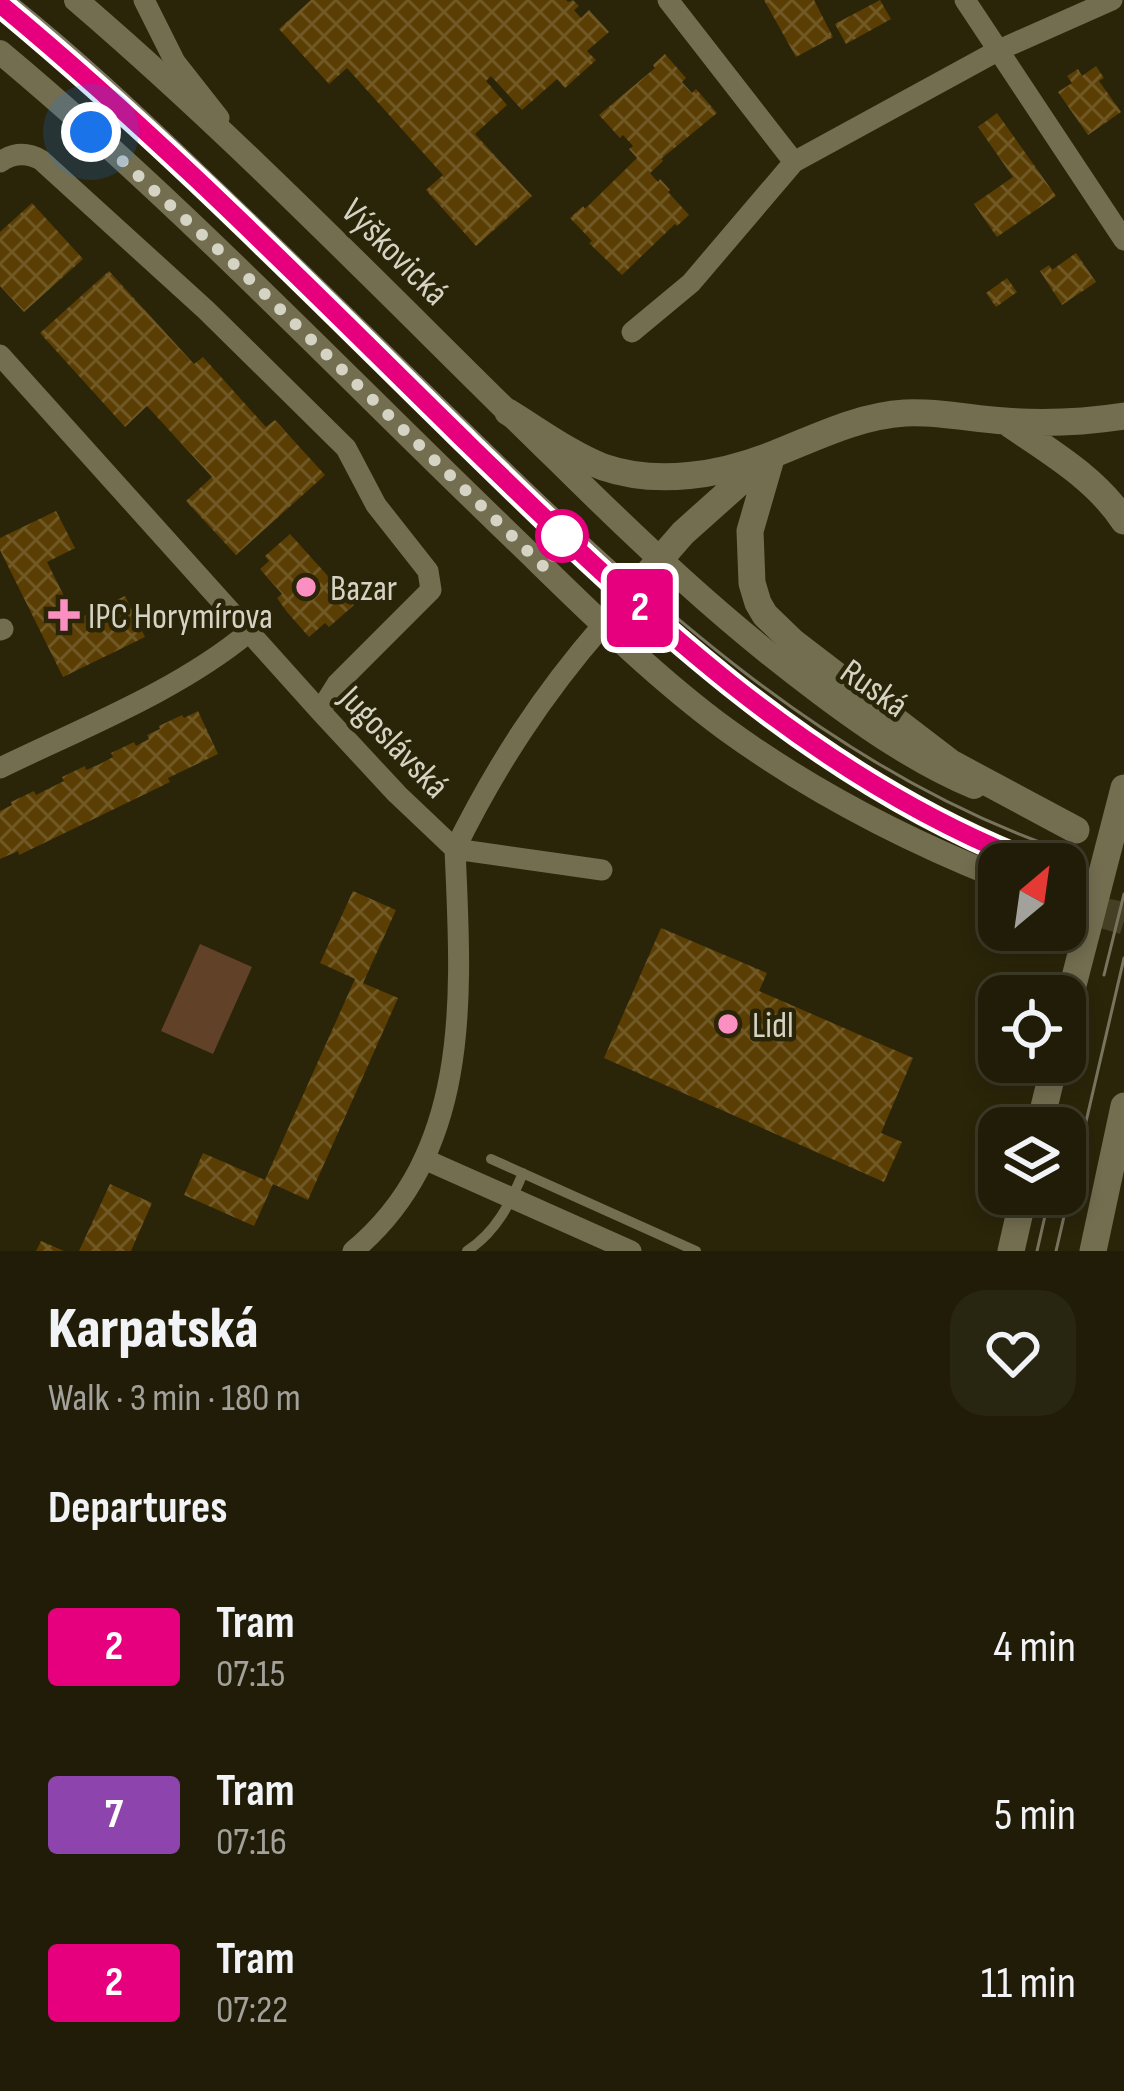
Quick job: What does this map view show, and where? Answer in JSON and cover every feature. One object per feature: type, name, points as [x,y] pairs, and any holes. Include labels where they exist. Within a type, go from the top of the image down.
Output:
[{"type":"main road","points":[[508,412],[607,468],[667,476],[702,474],[772,455],[827,432],[884,416],[927,413],[1065,422],[1124,416]]},
{"type":"main road","points":[[1005,421],[1086,479],[1124,520]]},
{"type":"main road","points":[[603,625],[683,533],[772,455]]},
{"type":"main road","points":[[772,455],[750,531],[752,583],[765,615],[950,764],[1076,830]]},
{"type":"main road","points":[[1075,975],[1124,788]]},
{"type":"main road","points":[[1093,1251],[1124,1106]]},
{"type":"main road","points":[[1011,1251],[1019,1215]]},
{"type":"street","name":"Výškovická","points":[[76,0],[253,161],[660,560]]},
{"type":"street","points":[[144,0],[175,62],[253,161]]},
{"type":"street","points":[[668,0],[794,162]]},
{"type":"street","points":[[965,0],[1124,240]]},
{"type":"street","points":[[632,332],[691,283],[794,162],[999,50],[1112,0]]},
{"type":"street","points":[[0,52],[238,268],[603,625],[712,718],[788,770],[907,836],[978,868]]},
{"type":"street","points":[[1,161],[26,154],[41,160],[206,310],[346,448],[376,505],[428,571],[430,590],[337,684],[320,711]]},
{"type":"street","name":"Jugoslávská","points":[[0,355],[320,711],[455,849],[456,1044],[450,1085],[424,1159],[395,1208],[353,1251]]},
{"type":"street","name":"Ruská","points":[[660,560],[752,642],[889,741],[944,775],[1076,830]]},
{"type":"street","points":[[602,870],[455,849],[507,752],[603,625]]},
{"type":"street","points":[[0,768],[169,685],[249,632]]},
{"type":"street","points":[[424,1159],[631,1251]]},
{"type":"lane","points":[[491,1159],[696,1251]]},
{"type":"lane","points":[[467,1251],[486,1238],[523,1173]]},
{"type":"shaded area","points":[[200,944],[252,967],[213,1054],[161,1031]]},
{"type":"building","points":[[311,0],[573,0],[581,18],[589,10],[609,32],[587,51],[596,60],[565,88],[557,79],[522,110],[491,76],[486,81],[507,105],[475,134],[532,196],[476,246],[426,190],[443,175],[347,68],[329,84],[279,29]]},
{"type":"building","points":[[764,0],[814,0],[833,37],[796,57]]},
{"type":"building","points":[[880,0],[891,19],[846,44],[835,24]]},
{"type":"building","points":[[665,54],[686,78],[682,82],[692,93],[696,89],[717,113],[650,173],[689,215],[622,275],[570,218],[637,158],[629,149],[633,146],[599,115]]},
{"type":"building","points":[[1096,66],[1104,78],[1099,81],[1121,112],[1088,135],[1058,92],[1072,83],[1067,76],[1078,69],[1082,76]]},
{"type":"building","points":[[997,113],[1056,196],[997,237],[974,204],[1013,177],[978,127]]},
{"type":"building","points":[[32,203],[83,259],[24,312],[0,286],[0,232]]},
{"type":"building","points":[[1076,253],[1096,282],[1062,305],[1040,271],[1049,265],[1052,270]]},
{"type":"building","points":[[109,271],[194,364],[203,357],[266,427],[275,420],[325,475],[236,555],[186,501],[212,477],[147,406],[125,427],[40,333]]},
{"type":"building","points":[[1007,278],[1017,292],[996,307],[986,293]]},
{"type":"building","points":[[56,511],[75,548],[47,562],[76,620],[125,596],[145,637],[63,677],[0,550],[0,538]]},
{"type":"building","points":[[290,534],[354,605],[309,637],[260,569],[269,561],[265,556]]},
{"type":"building","points":[[198,711],[218,754],[44,843],[0,859],[0,811],[11,802],[34,791],[36,795],[85,766],[86,770],[100,764],[113,757],[111,753],[149,739],[147,735],[159,726]]},
{"type":"building","points":[[353,891],[396,910],[363,983],[398,998],[308,1200],[273,1184],[254,1226],[184,1195],[203,1153],[265,1180],[355,979],[320,963]]},
{"type":"building","name":"Lidl","points":[[661,928],[767,973],[759,991],[913,1058],[881,1133],[902,1142],[884,1182],[604,1058]]},
{"type":"building","points":[[110,1184],[152,1203],[131,1251],[79,1251]]},
{"type":"building","points":[[41,1241],[64,1251],[36,1251]]},
{"type":"tunnel","points":[[1086,906],[1124,914]]},
{"type":"tunnel","points":[[1086,909],[1124,921]]},
{"type":"tram line","points":[[17,0],[156,122],[540,494],[677,618],[824,730],[902,778],[1045,843]]},
{"type":"tram line","name":"2","points":[[0,4],[200,185],[671,636],[837,764],[983,843]]},
{"type":"tram line","points":[[717,673],[868,781],[985,843]]},
{"type":"tram line","points":[[1104,975],[1124,894]]},
{"type":"tram line","points":[[1056,1251],[1124,958]]},
{"type":"tram line","points":[[1037,1251],[1045,1215]]},
{"type":"place","name":"Bazar","points":[[306,587]]},
{"type":"place","name":"IPC Horymírova","points":[[64,615]]},
{"type":"place","name":"Lidl","points":[[728,1024]]},
{"type":"route","points":[[91,132],[238,268],[547,570],[562,536]]}]
